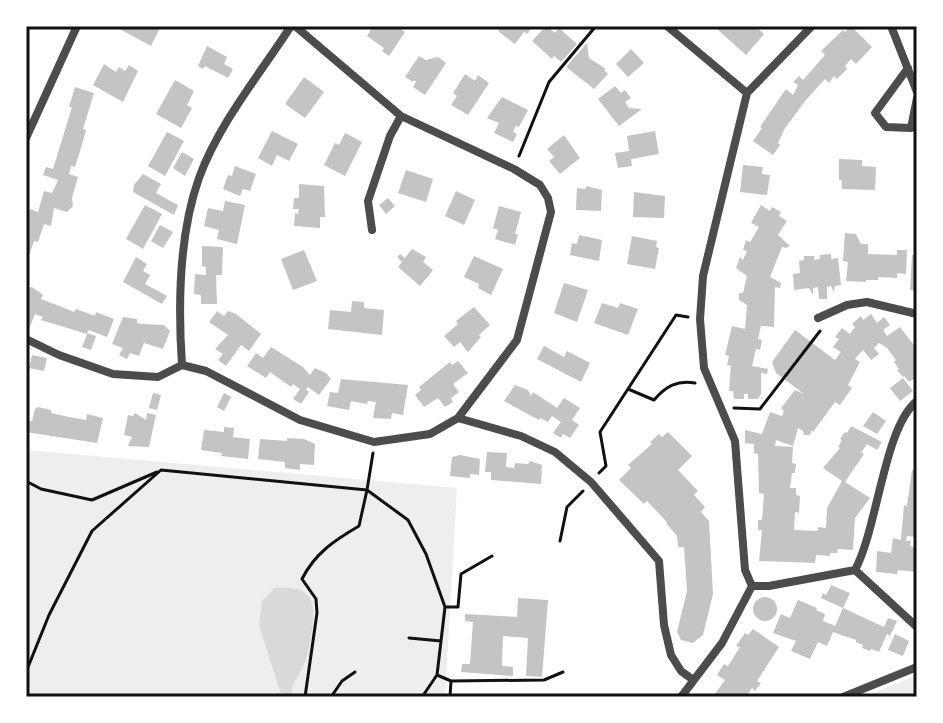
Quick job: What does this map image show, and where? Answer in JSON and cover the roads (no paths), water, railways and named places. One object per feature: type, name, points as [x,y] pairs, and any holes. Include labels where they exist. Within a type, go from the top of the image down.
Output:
[{"type":"street","points":[[26,138],[77,26]]},
{"type":"street","points":[[26,339],[59,355],[113,374],[158,377],[182,365],[206,371],[300,420],[374,442],[430,434],[458,418],[517,340],[551,212],[548,198],[540,185],[514,169],[401,116],[293,26],[225,127],[199,177],[184,237],[182,365]]},
{"type":"street","points":[[667,26],[747,93]]},
{"type":"street","points":[[752,586],[745,570],[735,441],[704,368],[700,319],[703,276],[747,93],[812,26]]},
{"type":"street","points":[[891,26],[917,92]]},
{"type":"street","points":[[908,68],[875,113],[886,127],[911,128],[917,98]]},
{"type":"street","points":[[372,230],[368,201],[390,136],[401,116]]},
{"type":"street","points":[[818,318],[847,305],[867,302],[917,314]]},
{"type":"street","points":[[855,570],[865,551],[896,430],[909,407],[917,401]]},
{"type":"street","points":[[458,418],[521,436],[555,452],[591,482],[659,561],[664,625],[671,655],[681,671],[692,679]]},
{"type":"street","points":[[752,586],[769,586],[855,570]]},
{"type":"street","points":[[855,570],[917,627]]},
{"type":"street","points":[[681,697],[722,643],[752,586]]},
{"type":"street","points":[[843,697],[917,667]]}]
